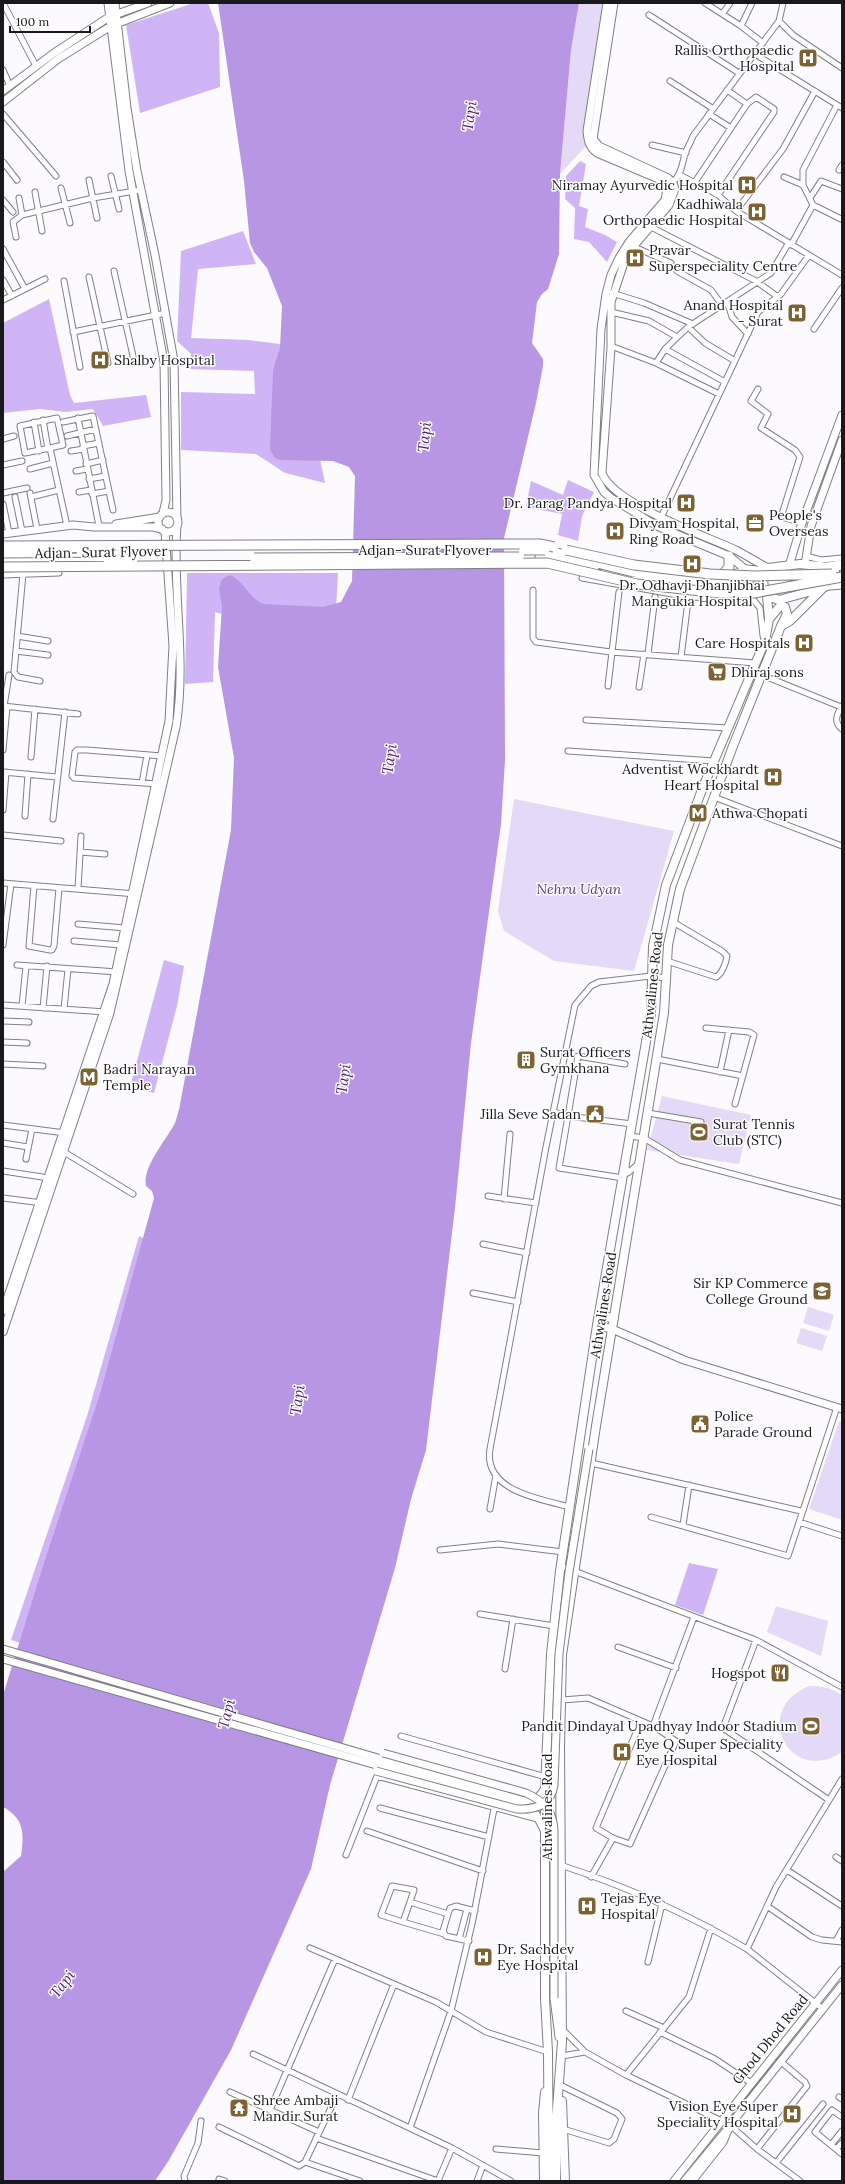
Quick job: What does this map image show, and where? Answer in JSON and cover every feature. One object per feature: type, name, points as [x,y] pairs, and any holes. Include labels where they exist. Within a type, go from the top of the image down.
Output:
[{"type":"highway","name":"Adjan- Surat Flyover","points":[[3,546],[540,544],[634,565],[667,570],[755,576],[842,575]]},
{"type":"highway","points":[[3,553],[464,549],[542,554],[629,571],[714,581],[725,579],[747,570],[766,570]]},
{"type":"highway","points":[[3,560],[542,554],[636,580],[708,587],[748,589],[763,584]]},
{"type":"highway","points":[[714,581],[721,578],[727,571],[729,567],[728,556]]},
{"type":"highway","name":"Adjan- Surat Flyover","points":[[3,567],[547,563],[637,584],[719,593],[754,593],[842,575]]},
{"type":"highway","points":[[828,567],[842,565]]},
{"type":"highway","points":[[826,587],[842,584]]},
{"type":"main road","points":[[763,584],[766,570],[805,565],[828,567],[835,571],[834,582],[826,587],[790,621],[781,626]]},
{"type":"main road","name":"Athwalines Road","points":[[549,2075],[545,1998],[545,1840],[543,1820],[554,1626],[563,1552],[597,1325],[651,1013],[653,946],[666,885],[714,761],[763,645],[769,619],[767,596],[763,584]]},
{"type":"main road","points":[[767,596],[779,600],[826,587]]},
{"type":"main road","name":"Athwalines Road","points":[[561,2060],[560,1865],[562,1655],[596,1426],[664,1013],[665,978],[673,922],[682,880],[787,614],[785,607],[780,606],[769,619]]},
{"type":"main road","points":[[599,1314],[614,1319]]},
{"type":"main road","points":[[548,1727],[561,1728]]},
{"type":"main road","points":[[561,2060],[565,2181]]},
{"type":"main road","points":[[549,2181],[553,2122],[561,2060]]},
{"type":"main road","points":[[549,2075],[556,2181]]},
{"type":"main road","points":[[544,2181],[543,2113],[546,2081],[549,2075]]},
{"type":"main road","points":[[685,2181],[727,2129]]},
{"type":"street","points":[[3,3],[36,66]]},
{"type":"street","points":[[108,3],[132,192],[156,315],[164,367],[166,500],[158,524],[163,530],[172,666],[170,721],[162,756],[160,784]]},
{"type":"street","points":[[115,3],[119,23],[127,108],[141,190],[166,313],[174,364],[177,522],[176,581],[180,653],[179,701],[176,726],[160,784],[140,874],[121,945],[119,972]]},
{"type":"street","points":[[3,102],[58,59],[111,26],[119,23],[148,3]]},
{"type":"street","points":[[3,91],[36,66],[109,17],[170,3]]},
{"type":"street","points":[[607,3],[587,131],[588,140],[591,148],[597,153],[670,185]]},
{"type":"street","points":[[614,3],[593,139],[599,146],[668,178],[674,193],[669,204],[651,227],[632,246],[624,259],[610,293],[611,346],[602,473],[611,487],[661,518],[737,551],[766,570]]},
{"type":"street","points":[[705,3],[741,26],[763,43]]},
{"type":"street","points":[[723,14],[730,3]]},
{"type":"street","points":[[741,26],[752,3]]},
{"type":"street","points":[[763,584],[728,556],[657,526],[604,492],[594,475],[601,329],[619,258],[629,242],[664,200],[670,185],[680,175],[686,153],[693,136],[712,108],[779,21],[783,3]]},
{"type":"street","points":[[648,15],[739,73]]},
{"type":"street","points":[[779,21],[793,36],[842,68]]},
{"type":"street","points":[[755,54],[842,108]]},
{"type":"street","points":[[3,70],[10,86]]},
{"type":"street","points":[[670,81],[712,108]]},
{"type":"street","points":[[727,90],[747,104]]},
{"type":"street","points":[[736,211],[783,149],[815,91]]},
{"type":"street","points":[[695,182],[747,104],[756,97],[775,110],[718,195]]},
{"type":"street","points":[[837,105],[802,176],[803,185],[813,206],[841,219]]},
{"type":"street","points":[[3,114],[56,176]]},
{"type":"street","points":[[709,114],[731,128]]},
{"type":"street","points":[[652,145],[686,153]]},
{"type":"street","points":[[3,162],[17,180]]},
{"type":"street","points":[[680,175],[718,195],[736,211],[842,275]]},
{"type":"street","points":[[111,176],[119,209]]},
{"type":"street","points":[[784,177],[803,185]]},
{"type":"street","points":[[89,180],[97,218]]},
{"type":"street","points":[[810,198],[821,180],[842,189]]},
{"type":"street","points":[[61,188],[70,223]]},
{"type":"street","points":[[16,237],[14,222],[22,215],[115,193],[141,190]]},
{"type":"street","points":[[35,192],[42,231]]},
{"type":"street","points":[[19,198],[22,215]]},
{"type":"street","points":[[3,200],[12,212]]},
{"type":"street","points":[[656,364],[665,349],[690,326],[756,281],[771,273],[813,206]]},
{"type":"street","points":[[651,227],[756,281],[778,297]]},
{"type":"street","points":[[632,246],[671,263]]},
{"type":"street","points":[[3,249],[25,289]]},
{"type":"street","points":[[657,526],[758,312],[778,297],[809,255]]},
{"type":"street","points":[[114,271],[133,356]]},
{"type":"street","points":[[677,271],[711,290],[733,319],[748,334]]},
{"type":"street","points":[[89,277],[108,363]]},
{"type":"street","points":[[3,300],[45,279]]},
{"type":"street","points":[[3,280],[12,296]]},
{"type":"street","points":[[64,281],[80,367]]},
{"type":"street","points":[[814,329],[842,288]]},
{"type":"street","points":[[610,293],[644,303],[690,326],[705,343],[735,361]]},
{"type":"street","points":[[611,312],[648,322],[677,337]]},
{"type":"street","points":[[73,332],[166,313]]},
{"type":"street","points":[[611,346],[656,364],[719,394]]},
{"type":"street","points":[[665,349],[725,382]]},
{"type":"street","points":[[164,367],[174,364]]},
{"type":"street","points":[[758,389],[751,402],[768,414],[761,428],[795,450],[800,457],[782,514],[785,518],[802,523]]},
{"type":"street","points":[[63,422],[92,415],[113,510]]},
{"type":"street","points":[[789,566],[802,523],[842,416]]},
{"type":"street","points":[[78,418],[92,492],[96,527]]},
{"type":"street","points":[[58,419],[63,445],[39,451],[24,452],[20,428],[22,425],[43,420],[58,419]]},
{"type":"street","points":[[43,420],[67,526]]},
{"type":"street","points":[[34,422],[39,451]]},
{"type":"street","points":[[67,436],[96,429]]},
{"type":"street","points":[[3,438],[14,436]]},
{"type":"street","points":[[805,565],[812,526],[842,440]]},
{"type":"street","points":[[71,452],[99,443]]},
{"type":"street","points":[[76,471],[103,460]]},
{"type":"street","points":[[3,465],[22,461]]},
{"type":"street","points":[[30,469],[53,463]]},
{"type":"street","points":[[89,479],[106,476]]},
{"type":"street","points":[[3,493],[59,490]]},
{"type":"street","points":[[79,492],[109,491]]},
{"type":"street","points":[[31,492],[37,529]]},
{"type":"street","points":[[15,497],[22,531]]},
{"type":"street","points":[[3,504],[6,533],[67,526],[153,527],[163,530],[173,530],[177,522]]},
{"type":"street","points":[[96,527],[173,513],[177,522]]},
{"type":"street","points":[[806,556],[821,560],[842,558]]},
{"type":"street","points":[[3,575],[59,572]]},
{"type":"street","points":[[23,574],[14,672],[16,676],[40,681]]},
{"type":"street","points":[[582,578],[689,597],[753,599],[760,608],[762,616],[763,645]]},
{"type":"street","points":[[533,590],[534,641],[611,652],[756,663]]},
{"type":"street","points":[[608,686],[619,592]]},
{"type":"street","points":[[639,687],[655,597]]},
{"type":"street","points":[[681,657],[688,601]]},
{"type":"street","points":[[18,636],[48,641]]},
{"type":"street","points":[[16,652],[48,655]]},
{"type":"street","points":[[3,750],[5,706],[9,675]]},
{"type":"street","points":[[762,675],[842,706],[836,717],[839,727],[842,729]]},
{"type":"street","points":[[5,706],[78,714]]},
{"type":"street","points":[[31,756],[35,709]]},
{"type":"street","points":[[53,819],[65,712]]},
{"type":"street","points":[[586,720],[728,728]]},
{"type":"street","points":[[160,784],[74,778],[72,776],[74,752],[87,750],[162,756]]},
{"type":"street","points":[[568,751],[714,761]]},
{"type":"street","points":[[142,783],[147,755]]},
{"type":"street","points":[[3,810],[5,772],[57,777]]},
{"type":"street","points":[[25,816],[28,774]]},
{"type":"street","points":[[714,797],[842,846]]},
{"type":"street","points":[[3,835],[61,841]]},
{"type":"street","points":[[78,889],[81,836]]},
{"type":"street","points":[[80,852],[105,854]]},
{"type":"street","points":[[3,883],[135,894]]},
{"type":"street","points":[[3,945],[11,884]]},
{"type":"street","points":[[34,886],[29,946],[50,950],[54,946],[59,888]]},
{"type":"street","points":[[3,1332],[7,1307],[27,1252],[107,1013],[119,972],[135,894]]},
{"type":"street","points":[[667,961],[716,977],[720,974],[727,956],[722,951],[673,922]]},
{"type":"street","points":[[78,924],[125,928]]},
{"type":"street","points":[[74,941],[121,945]]},
{"type":"street","points":[[17,965],[119,972]]},
{"type":"street","points":[[22,1006],[26,966]]},
{"type":"street","points":[[43,1008],[47,966]]},
{"type":"street","points":[[64,1009],[68,969]]},
{"type":"street","points":[[570,1508],[520,1494],[509,1487],[491,1470],[488,1460],[575,1005],[591,986],[599,982],[651,976],[665,978]]},
{"type":"street","points":[[3,1005],[107,1013]]},
{"type":"street","points":[[3,1021],[29,1022]]},
{"type":"street","points":[[706,1028],[749,1032],[754,1035],[744,1076],[735,1104]]},
{"type":"street","points":[[720,1072],[729,1030]]},
{"type":"street","points":[[3,1042],[27,1043]]},
{"type":"street","points":[[623,1178],[559,1168],[578,1056],[625,1064]]},
{"type":"street","points":[[657,1059],[744,1076]]},
{"type":"street","points":[[3,1064],[43,1066]]},
{"type":"street","points":[[554,1112],[568,1116],[632,1124]]},
{"type":"street","points":[[648,1113],[701,1122]]},
{"type":"street","points":[[3,1125],[67,1134]]},
{"type":"street","points":[[26,1159],[32,1129]]},
{"type":"street","points":[[52,1178],[64,1152],[67,1134]]},
{"type":"street","points":[[504,1198],[510,1134]]},
{"type":"street","points":[[630,1136],[644,1138],[680,1160],[842,1203]]},
{"type":"street","points":[[3,1143],[28,1147]]},
{"type":"street","points":[[64,1152],[134,1194]]},
{"type":"street","points":[[625,1165],[628,1173],[640,1163]]},
{"type":"street","points":[[3,1170],[52,1178]]},
{"type":"street","points":[[488,1196],[536,1203]]},
{"type":"street","points":[[3,1198],[43,1203]]},
{"type":"street","points":[[483,1244],[528,1254]]},
{"type":"street","points":[[473,1293],[518,1302]]},
{"type":"street","points":[[597,1325],[684,1360],[840,1408],[801,1511],[790,1552],[786,1556],[651,1516]]},
{"type":"street","points":[[361,1757],[376,1771],[517,1809],[526,1810],[538,1807],[546,1802],[551,1796],[554,1785],[559,1654],[569,1572],[590,1449],[596,1426]]},
{"type":"street","points":[[591,1463],[801,1511]]},
{"type":"street","points":[[490,1509],[496,1475]]},
{"type":"street","points":[[684,1526],[689,1485]]},
{"type":"street","points":[[799,1522],[842,1536]]},
{"type":"street","points":[[440,1550],[498,1544],[563,1552]]},
{"type":"street","points":[[561,1566],[756,1640],[842,1687]]},
{"type":"street","points":[[480,1614],[554,1626]]},
{"type":"street","points":[[653,1726],[694,1617]]},
{"type":"street","points":[[505,1669],[513,1619]]},
{"type":"street","points":[[756,1640],[724,1728],[829,1800]]},
{"type":"street","points":[[618,1647],[676,1668]]},
{"type":"street","points":[[3,1649],[530,1809],[543,1820]]},
{"type":"street","points":[[3,1659],[522,1800],[529,1801],[538,1799],[545,1788]]},
{"type":"street","points":[[562,1700],[588,1698],[653,1726],[676,1741],[630,1844],[613,1838],[596,1828],[641,1721]]},
{"type":"street","points":[[401,1736],[546,1776]]},
{"type":"street","points":[[361,1757],[383,1752],[526,1793],[547,1806],[552,1816],[554,1830],[554,1998],[559,2040],[562,2045]]},
{"type":"street","points":[[346,1855],[377,1776],[494,1809],[543,1820]]},
{"type":"street","points":[[747,1950],[767,1906],[787,1870],[842,1779]]},
{"type":"street","points":[[380,1808],[489,1837]]},
{"type":"street","points":[[410,2128],[451,2011],[469,1941],[494,1809]]},
{"type":"street","points":[[367,1831],[483,1871]]},
{"type":"street","points":[[592,1877],[613,1838]]},
{"type":"street","points":[[836,1857],[842,1860]]},
{"type":"street","points":[[545,1866],[560,1865],[662,1904],[711,1928],[747,1950],[822,2009]]},
{"type":"street","points":[[787,1870],[842,1906]]},
{"type":"street","points":[[403,1922],[414,1890],[394,1885],[390,1888],[381,1915],[403,1922],[444,1934],[448,1938],[469,1941]]},
{"type":"street","points":[[410,1902],[448,1914]]},
{"type":"street","points":[[648,1962],[662,1904]]},
{"type":"street","points":[[444,1934],[448,1914],[453,1906],[475,1911]]},
{"type":"street","points":[[767,1906],[812,1937],[842,1942]]},
{"type":"street","points":[[459,1939],[468,1909]]},
{"type":"street","points":[[626,2075],[690,1994],[711,1928]]},
{"type":"street","points":[[836,1941],[842,1930]]},
{"type":"street","points":[[310,1948],[436,2002],[486,2032],[548,2052]]},
{"type":"street","points":[[270,2110],[336,1959]]},
{"type":"street","name":"Ghod Dhod Road","points":[[674,2181],[721,2120],[842,1970]]},
{"type":"street","points":[[348,2100],[394,1984]]},
{"type":"street","points":[[692,2181],[723,2142],[727,2129],[822,2009],[839,1995],[842,1985]]},
{"type":"street","points":[[626,2011],[715,2059],[751,2083]]},
{"type":"street","points":[[562,2029],[585,2052],[626,2075],[721,2120],[727,2129],[776,2162],[800,2181]]},
{"type":"street","points":[[561,2060],[585,2052]]},
{"type":"street","points":[[253,2054],[452,2148],[511,2181]]},
{"type":"street","points":[[757,2149],[807,2086],[805,2082],[780,2061]]},
{"type":"street","points":[[562,2086],[617,2113],[622,2118],[614,2139],[609,2143],[563,2129]]},
{"type":"street","points":[[230,2092],[319,2132]]},
{"type":"street","points":[[220,2127],[299,2166],[305,2162],[337,2095]]},
{"type":"street","points":[[776,2162],[823,2104]]},
{"type":"street","points":[[842,2117],[832,2110],[816,2129],[817,2134],[842,2154]]},
{"type":"street","points":[[185,2181],[184,2176],[198,2143],[200,2121]]},
{"type":"street","points":[[831,2145],[842,2131]]},
{"type":"street","points":[[316,2138],[438,2181],[452,2148]]},
{"type":"street","points":[[836,2149],[842,2142]]},
{"type":"street","points":[[496,2149],[543,2153]]},
{"type":"street","points":[[305,2162],[360,2181]]},
{"type":"street","points":[[477,2181],[483,2165]]},
{"type":"street","points":[[219,2179],[225,2181]]},
{"type":"green space","points":[[579,3],[605,3],[586,146],[560,174],[571,50]]},
{"type":"green space","name":"Nehru Udyan","points":[[514,799],[674,831],[634,971],[554,961],[504,931],[498,911]]},
{"type":"green space","name":"Surat Tennis Club (STC)","points":[[662,1096],[751,1115],[739,1164],[647,1150]]},
{"type":"green space","points":[[808,1307],[834,1315],[829,1331],[803,1323]]},
{"type":"green space","points":[[801,1328],[827,1336],[822,1351],[796,1343]]},
{"type":"green space","points":[[839,1421],[842,1422],[842,1520],[809,1509]]},
{"type":"green space","points":[[776,1606],[828,1621],[821,1656],[767,1632]]},
{"type":"green space","name":"Pandit Dindayal Upadhyay Indoor Stadium","points":[[810,1686],[827,1688],[842,1695],[842,1752],[823,1760],[806,1760],[793,1752],[784,1740],[780,1726],[782,1711],[792,1697]]},
{"type":"shaded area","points":[[194,3],[208,3],[219,33],[220,87],[140,113],[126,25]]},
{"type":"shaded area","points":[[580,161],[586,164],[579,206],[588,209],[585,227],[605,235],[617,242],[607,262],[589,242],[574,239],[575,208],[565,199],[566,176]]},
{"type":"shaded area","points":[[243,231],[256,264],[198,269],[191,338],[249,340],[296,346],[325,483],[285,473],[256,454],[181,450],[181,392],[255,394],[254,371],[190,369],[191,354],[177,341],[181,251]]},
{"type":"shaded area","points":[[49,299],[70,395],[74,403],[146,395],[151,417],[103,426],[93,409],[66,412],[40,409],[3,413],[3,323]]},
{"type":"shaded area","points":[[568,480],[594,492],[582,516],[578,541],[558,535],[562,514],[526,507],[531,481],[563,495]]},
{"type":"shaded area","points":[[187,573],[338,573],[334,646],[215,612],[213,682],[185,684]]},
{"type":"shaded area","points":[[164,960],[184,966],[177,1006],[154,1093],[130,1087]]},
{"type":"shaded area","points":[[139,1236],[151,1242],[24,1644],[11,1640],[87,1416]]},
{"type":"shaded area","points":[[689,1563],[718,1569],[703,1615],[675,1605]]},
{"type":"water","name":"Tapi","points":[[218,3],[579,3],[571,50],[560,174],[559,254],[548,289],[542,294],[537,302],[532,343],[543,359],[543,366],[536,403],[504,538],[505,760],[501,824],[471,1043],[455,1208],[426,1450],[411,1499],[395,1568],[330,1785],[311,1869],[231,2050],[169,2160],[155,2181],[3,2181],[3,1872],[21,1856],[23,1841],[19,1822],[16,1817],[3,1807],[3,1695],[43,1566],[100,1394],[154,1198],[152,1191],[146,1186],[147,1171],[175,1123],[179,1110],[231,830],[234,758],[218,667],[222,606],[219,588],[222,579],[230,575],[240,582],[254,598],[264,604],[323,607],[341,602],[352,581],[355,476],[349,467],[333,461],[280,460],[275,458],[270,450],[273,370],[280,348],[282,306],[267,268],[254,252],[250,243],[244,181]]},
{"type":"place","name":"Rallis Orthopaedic Hospital","points":[[808,58]]},
{"type":"place","name":"Niramay Ayurvedic Hospital","points":[[747,185]]},
{"type":"place","name":"Kadhiwala Orthopaedic Hospital","points":[[757,212]]},
{"type":"place","name":"Pravar Superspeciality Centre","points":[[635,258]]},
{"type":"place","name":"Anand Hospital - Surat","points":[[797,313]]},
{"type":"place","name":"Shalby Hospital","points":[[100,360]]},
{"type":"place","name":"Dr. Parag Pandya Hospital","points":[[686,503]]},
{"type":"place","name":"People's Overseas","points":[[755,523]]},
{"type":"place","name":"Divyam Hospital, Ring Road","points":[[615,531]]},
{"type":"place","name":"Dr. Odhavji Dhanjibhai Mangukia Hospital","points":[[692,564]]},
{"type":"place","name":"Care Hospitals","points":[[804,643]]},
{"type":"place","name":"Dhiraj sons","points":[[717,672]]},
{"type":"place","name":"Adventist Wockhardt Heart Hospital","points":[[773,777]]},
{"type":"place","name":"Athwa Chopati","points":[[698,813]]},
{"type":"place","name":"Surat Officers Gymkhana","points":[[526,1060]]},
{"type":"place","name":"Badri Narayan Temple","points":[[89,1077]]},
{"type":"place","name":"Jilla Seve Sadan","points":[[595,1114]]},
{"type":"place","name":"Surat Tennis Club (STC)","points":[[699,1132]]},
{"type":"place","name":"Sir KP Commerce College Ground","points":[[822,1291]]},
{"type":"place","name":"Police Parade Ground","points":[[700,1424]]},
{"type":"place","name":"Hogspot","points":[[780,1673]]},
{"type":"place","name":"Pandit Dindayal Upadhyay Indoor Stadium","points":[[811,1726]]},
{"type":"place","name":"Eye Q Super Speciality Eye Hospital","points":[[622,1752]]},
{"type":"place","name":"Tejas Eye Hospital","points":[[587,1906]]},
{"type":"place","name":"Dr. Sachdev Eye Hospital","points":[[483,1957]]},
{"type":"place","name":"Shree Ambaji Mandir Surat","points":[[239,2108]]},
{"type":"place","name":"Vision Eye Super Speciality Hospital","points":[[792,2114]]}]
